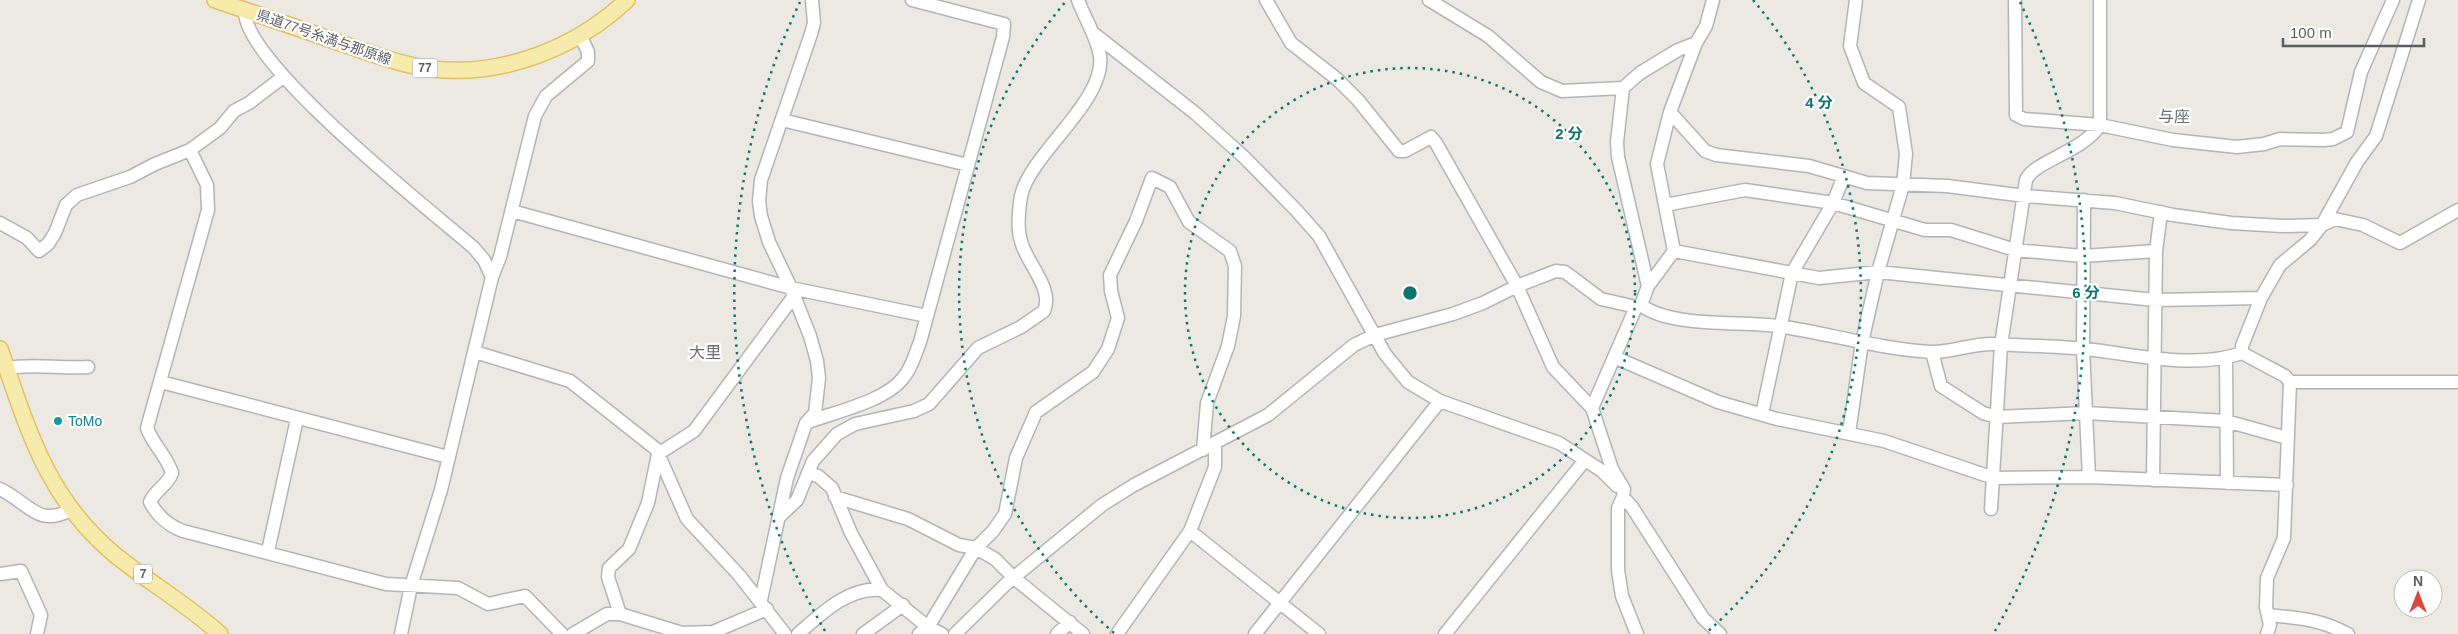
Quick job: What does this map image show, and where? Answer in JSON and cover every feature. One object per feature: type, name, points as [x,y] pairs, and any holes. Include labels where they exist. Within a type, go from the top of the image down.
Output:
[{"type":"main road","name":"県道77号糸満与那原線","points":[[215,0],[398,62],[445,70],[475,70],[509,64],[544,53],[580,35],[627,0]]},
{"type":"main road","name":"7","points":[[0,349],[34,444],[51,480],[70,510],[116,555],[181,602],[220,634]]},
{"type":"street","points":[[764,604],[762,584],[780,516],[786,478],[806,423],[815,413],[818,368],[814,349],[770,242],[759,208],[761,180],[811,34],[814,23],[812,0]]},
{"type":"street","points":[[806,423],[866,401],[891,389],[903,378],[912,364],[968,165],[1004,24],[914,0]]},
{"type":"street","points":[[780,516],[797,500],[813,461],[825,446],[845,428],[914,412],[929,404],[978,348],[1021,327],[1044,311],[1046,295],[1020,240],[1021,198],[1029,175],[1061,136],[1096,83],[1100,67],[1100,56],[1093,33],[1078,0]]},
{"type":"street","points":[[1266,0],[1291,43],[1315,59],[1344,86],[1378,124],[1399,152],[1405,151],[1431,137],[1517,286],[1553,366],[1592,408],[1612,469],[1632,507],[1703,618],[1720,634]]},
{"type":"street","points":[[1428,0],[1488,36],[1541,82],[1555,89],[1570,92],[1623,88],[1640,73],[1678,50],[1696,43]]},
{"type":"street","points":[[1592,408],[1648,286],[1674,251],[1657,164],[1670,112],[1696,43],[1706,26],[1713,0]]},
{"type":"street","points":[[1849,434],[1862,342],[1878,272],[1903,185],[1906,154],[1899,107],[1864,83],[1850,46],[1856,0]]},
{"type":"street","points":[[2015,0],[2016,115],[2024,119],[2100,125],[2173,140],[2238,147],[2264,144],[2280,139],[2324,140],[2342,135],[2350,127],[2361,72],[2393,0]]},
{"type":"street","points":[[1991,509],[2001,345],[2026,180],[2029,172],[2075,148],[2096,132],[2100,125],[2100,0]]},
{"type":"street","points":[[2242,353],[2242,346],[2261,298],[2280,265],[2310,240],[2322,225],[2358,162],[2376,136],[2419,0]]},
{"type":"street","points":[[245,11],[248,28],[253,38],[283,77],[336,129],[474,248],[484,260],[492,277]]},
{"type":"street","points":[[1093,33],[1195,113],[1245,158],[1296,210],[1319,236],[1385,354],[1408,382],[1420,391],[1440,401],[1544,437],[1585,460],[1624,493]]},
{"type":"street","points":[[401,634],[411,586],[441,490],[492,277],[540,106],[546,96],[588,61],[588,52],[580,35]]},
{"type":"street","points":[[0,223],[27,238],[39,251],[48,244],[55,233],[66,205],[77,196],[130,177],[155,164],[190,150],[220,128],[234,111],[249,103],[283,77]]},
{"type":"street","points":[[1623,88],[1617,142],[1618,157],[1648,286]]},
{"type":"street","points":[[1670,112],[1702,147],[1709,152],[1727,157],[1809,166],[1867,183],[1947,186],[2024,196],[2084,200],[2255,225],[2322,225],[2334,219],[2362,225],[2400,243],[2458,210]]},
{"type":"street","points":[[782,120],[968,165]]},
{"type":"street","points":[[190,150],[207,186],[208,210],[147,428],[150,438],[170,466],[172,473],[166,484],[153,496],[150,502],[153,507],[176,529],[386,584],[458,588],[488,604],[525,596],[562,634]]},
{"type":"street","points":[[1762,414],[1792,273],[1833,203],[1844,176]]},
{"type":"street","points":[[924,630],[976,548],[1005,514],[1016,458],[1036,412],[1093,372],[1108,349],[1118,318],[1111,291],[1110,275],[1136,221],[1152,178],[1170,187],[1189,222],[1230,251],[1235,266],[1234,316],[1228,346],[1206,403],[1209,447],[1215,467],[1190,531],[1117,634]]},
{"type":"street","points":[[1665,205],[1746,190],[1833,203],[1925,230],[1951,230],[2015,250],[2084,256],[2156,251]]},
{"type":"street","points":[[2084,200],[2083,349],[2089,477]]},
{"type":"street","points":[[512,211],[792,292],[927,316]]},
{"type":"street","points":[[2153,480],[2156,251],[2160,212]]},
{"type":"street","points":[[1674,251],[1819,278],[1878,272],[2155,300],[2261,298]]},
{"type":"street","points":[[955,634],[1014,578],[1102,505],[1268,415],[1346,351],[1375,334],[1452,314],[1483,303],[1517,286],[1556,271],[1565,272],[1601,299],[1639,306],[1677,318],[1782,326],[1862,342],[1932,352],[1992,344],[2083,349],[2154,358],[2226,359],[2242,353],[2285,376],[2290,382],[2284,538],[2267,578],[2270,625],[2267,634]]},
{"type":"street","points":[[620,614],[608,577],[609,568],[629,548],[648,503],[658,454],[694,431],[792,292]]},
{"type":"street","points":[[475,352],[570,381],[656,449],[687,519],[764,604],[785,634]]},
{"type":"street","points":[[1932,352],[1941,386],[1983,413],[1997,417],[2086,413],[2226,421],[2287,438]]},
{"type":"street","points":[[1614,357],[1718,402],[1762,414],[1884,441],[1994,478],[2089,477],[2287,485]]},
{"type":"street","points":[[2226,359],[2228,483]]},
{"type":"street","points":[[7,368],[19,366],[63,369],[88,368]]},
{"type":"street","points":[[161,382],[448,457]]},
{"type":"street","points":[[2290,382],[2458,382]]},
{"type":"street","points":[[1255,634],[1440,401]]},
{"type":"street","points":[[268,552],[298,419]]},
{"type":"street","points":[[1445,634],[1585,460]]},
{"type":"street","points":[[808,473],[818,476],[832,488],[851,533],[882,590],[903,605],[924,630],[942,634]]},
{"type":"street","points":[[0,489],[46,518],[59,516],[70,510]]},
{"type":"street","points":[[1624,493],[1618,508],[1618,570],[1622,596],[1637,634]]},
{"type":"street","points":[[835,496],[908,519],[959,545],[976,548],[995,559],[1014,578],[1083,634]]},
{"type":"street","points":[[1190,531],[1319,634]]},
{"type":"street","points":[[0,574],[21,571],[41,615],[37,634]]},
{"type":"street","points":[[798,634],[829,607],[849,596],[868,588],[882,590]]},
{"type":"street","points":[[573,634],[607,614],[620,614],[682,633],[713,632],[764,604]]},
{"type":"street","points":[[863,634],[903,605]]},
{"type":"street","points":[[2268,615],[2312,619],[2331,625],[2348,634]]},
{"type":"street","points":[[1057,634],[1070,622]]},
{"type":"place","name":"ToMo","points":[[58,421]]},
{"type":"district","name":"与座","points":[[2174,116]]},
{"type":"district","name":"大里","points":[[705,352]]}]
